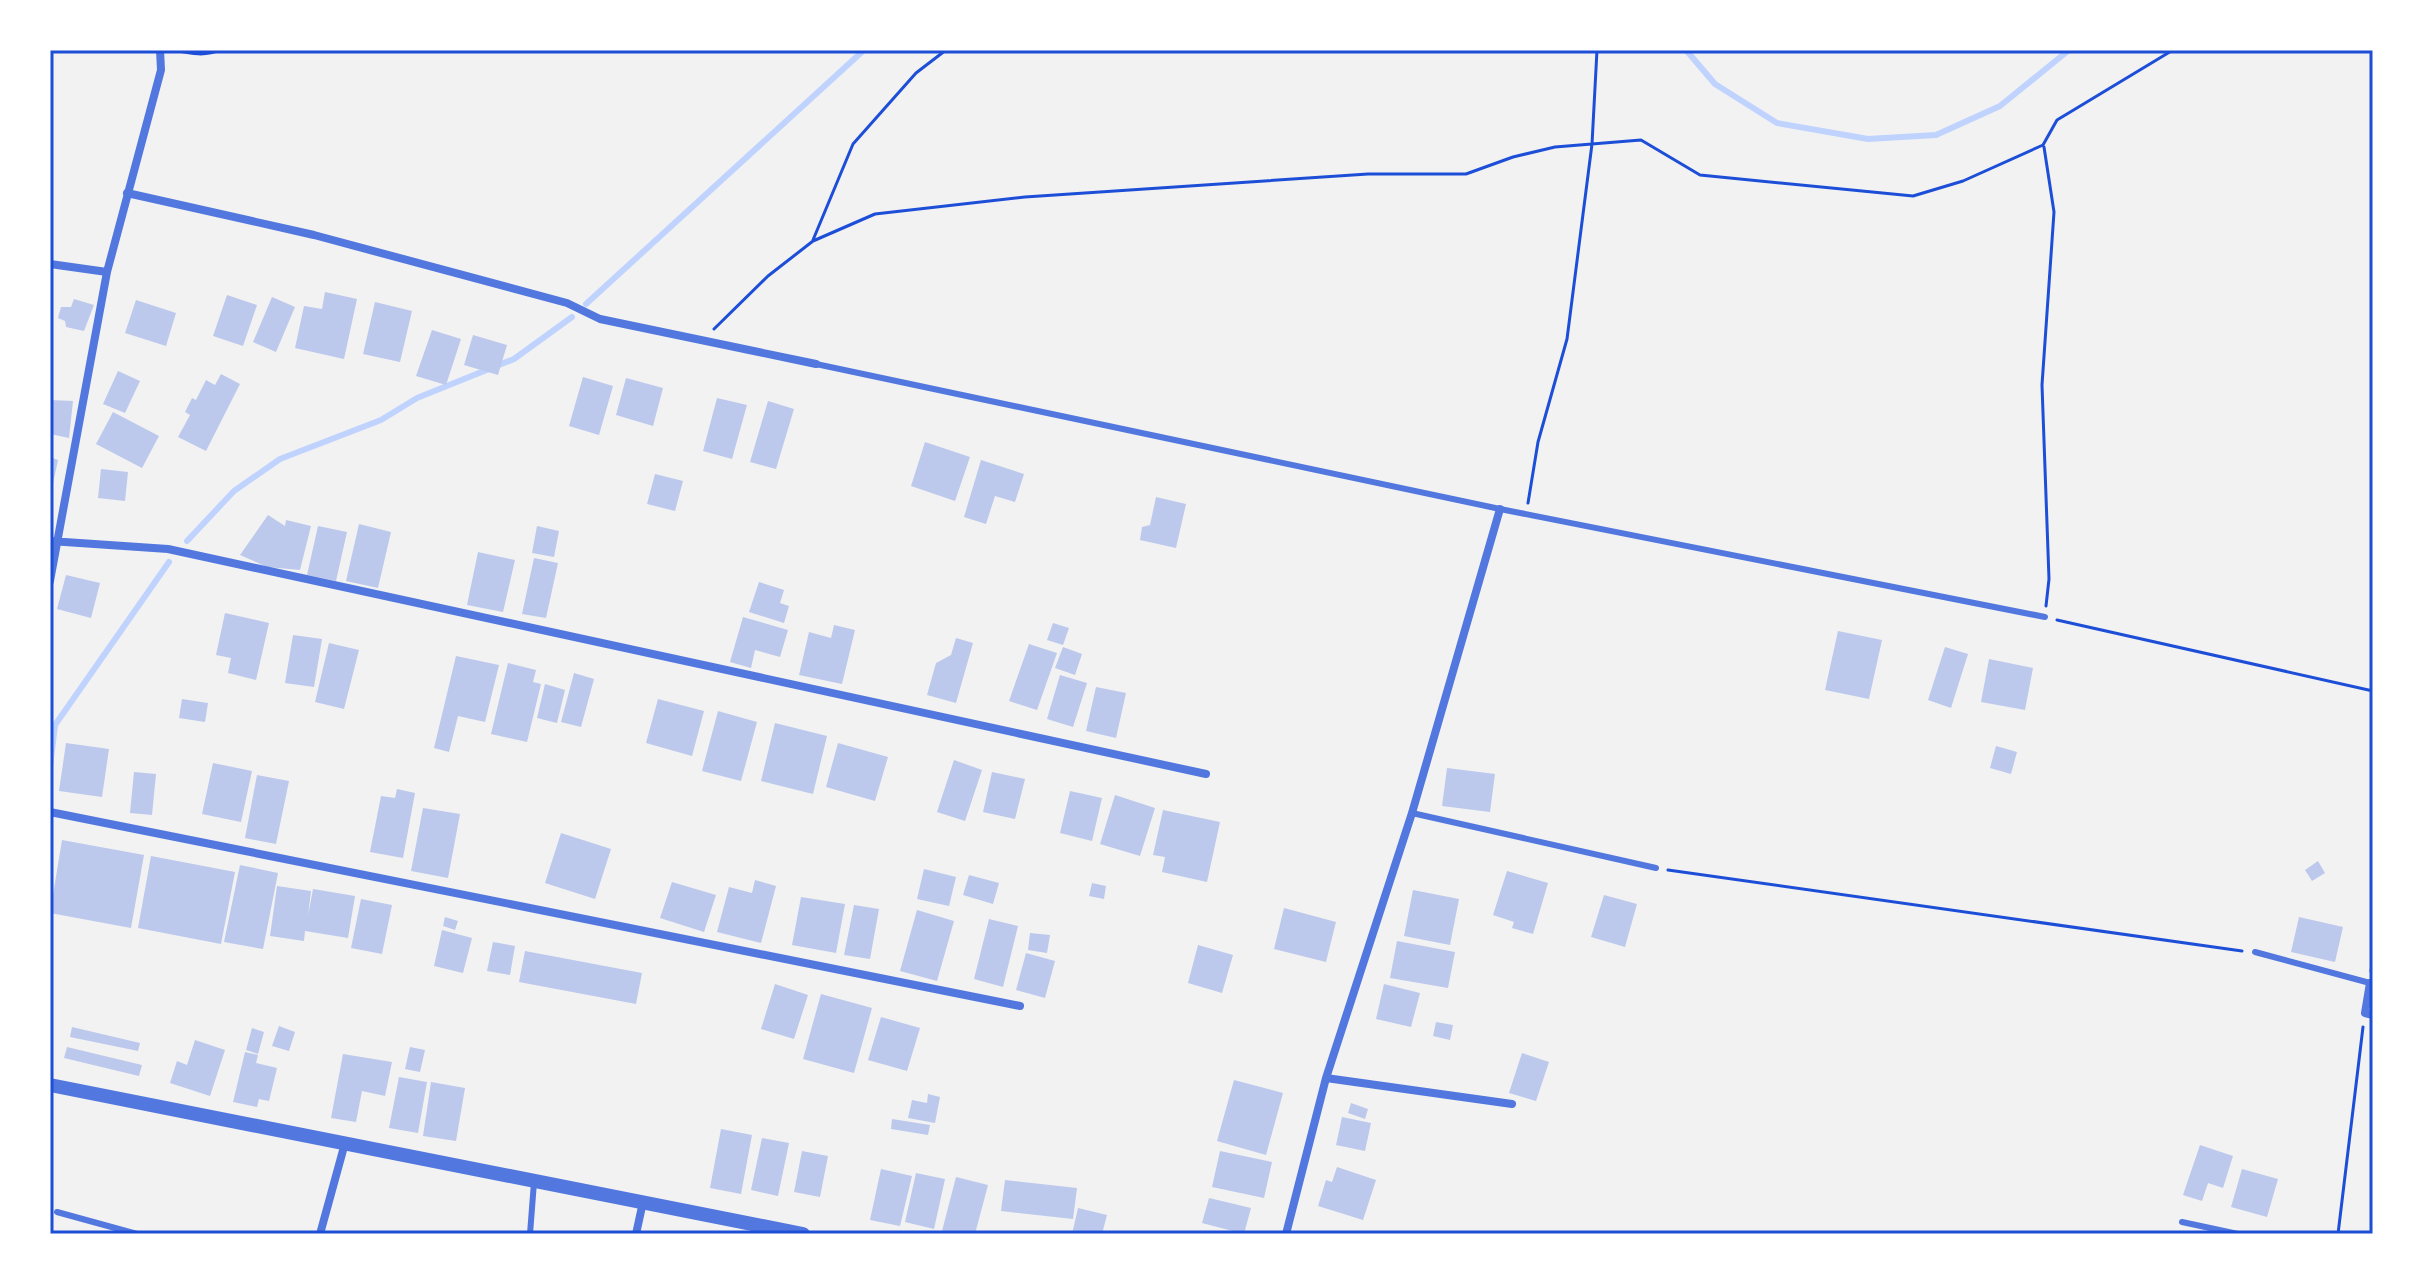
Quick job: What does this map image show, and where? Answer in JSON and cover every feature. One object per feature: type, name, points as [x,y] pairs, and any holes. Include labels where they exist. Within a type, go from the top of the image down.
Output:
[{"type":"street","points":[[50,581],[54,542],[107,272],[161,70],[160,50]]},
{"type":"street","points":[[127,193],[314,235],[567,303],[600,319],[816,364]]},
{"type":"street","points":[[50,264],[107,272]]},
{"type":"street","points":[[1286,1234],[1326,1078],[1412,813],[1500,509]]},
{"type":"street","points":[[54,542],[168,549],[1206,774]]},
{"type":"street","points":[[50,812],[1020,1006]]},
{"type":"street","points":[[2369,1014],[2370,983]]},
{"type":"street","points":[[1326,1078],[1512,1104]]},
{"type":"street","points":[[50,1085],[803,1234]]},
{"type":"street","points":[[320,1234],[345,1143]]},
{"type":"street","points":[[636,1234],[643,1202]]},
{"type":"lane","points":[[816,364],[1526,515],[2045,617]]},
{"type":"lane","points":[[1412,813],[1656,868]]},
{"type":"lane","points":[[2255,952],[2370,983]]},
{"type":"lane","points":[[530,1234],[534,1180]]},
{"type":"lane","points":[[57,1212],[137,1234]]},
{"type":"lane","points":[[2182,1222],[2238,1234]]},
{"type":"path","points":[[172,50],[194,54],[213,54],[220,50]]},
{"type":"path","points":[[813,241],[853,144],[916,73],[946,50]]},
{"type":"path","points":[[1526,515],[1538,442],[1567,339],[1592,144],[1597,50]]},
{"type":"path","points":[[702,340],[768,276],[813,241],[875,214],[1025,197],[1368,174],[1466,174],[1513,157],[1555,147],[1641,140],[1700,175],[1913,196],[1963,181],[2043,145],[2057,120],[2173,50]]},
{"type":"path","points":[[2043,145],[2054,212],[2042,385],[2049,579],[2045,617],[2373,691]]},
{"type":"path","points":[[1656,868],[2255,952]]},
{"type":"path","points":[[2338,1234],[2369,1014]]},
{"type":"building","points":[[325,292],[357,299],[344,359],[295,348],[304,306],[322,309]]},
{"type":"building","points":[[227,295],[257,305],[243,346],[213,336]]},
{"type":"building","points":[[272,297],[295,307],[276,352],[253,342]]},
{"type":"building","points":[[74,299],[94,305],[84,331],[66,327],[65,321],[58,318],[61,307],[71,307]]},
{"type":"building","points":[[136,300],[176,313],[166,346],[125,333]]},
{"type":"building","points":[[375,302],[412,311],[400,362],[363,354]]},
{"type":"building","points":[[432,330],[461,339],[446,385],[416,376]]},
{"type":"building","points":[[473,335],[507,345],[498,375],[464,365]]},
{"type":"building","points":[[118,371],[140,381],[125,413],[103,404]]},
{"type":"building","points":[[221,374],[240,384],[206,451],[178,437],[190,415],[185,412],[192,398],[196,400],[206,380],[215,385]]},
{"type":"building","points":[[583,377],[613,386],[599,435],[569,426]]},
{"type":"building","points":[[626,378],[663,388],[653,426],[616,415]]},
{"type":"building","points":[[717,398],[747,405],[732,459],[703,451]]},
{"type":"building","points":[[50,400],[73,401],[69,438],[50,434]]},
{"type":"building","points":[[768,401],[794,409],[776,469],[750,462]]},
{"type":"building","points":[[113,412],[159,436],[142,468],[96,444]]},
{"type":"building","points":[[925,442],[970,457],[955,501],[911,486]]},
{"type":"building","points":[[50,457],[58,460],[51,493],[50,493]]},
{"type":"building","points":[[981,460],[1024,474],[1015,502],[995,496],[986,524],[964,517]]},
{"type":"building","points":[[101,469],[128,472],[125,501],[98,498]]},
{"type":"building","points":[[655,474],[683,481],[675,511],[647,504]]},
{"type":"building","points":[[1156,497],[1186,504],[1176,548],[1140,540],[1142,527],[1150,525]]},
{"type":"building","points":[[268,515],[285,526],[286,520],[311,526],[300,570],[267,567],[240,555]]},
{"type":"building","points":[[359,524],[391,532],[378,588],[346,581]]},
{"type":"building","points":[[318,526],[347,532],[336,581],[307,575]]},
{"type":"building","points":[[537,526],[559,531],[554,557],[532,553]]},
{"type":"building","points":[[478,552],[515,560],[503,612],[467,605]]},
{"type":"building","points":[[534,558],[558,563],[546,618],[522,614]]},
{"type":"building","points":[[66,575],[100,583],[91,618],[57,609]]},
{"type":"building","points":[[759,582],[784,590],[780,603],[789,606],[784,623],[749,612]]},
{"type":"building","points":[[225,613],[269,623],[256,680],[228,673],[231,658],[216,655]]},
{"type":"building","points":[[743,617],[788,630],[780,657],[755,650],[751,668],[730,662]]},
{"type":"building","points":[[1053,623],[1069,628],[1063,645],[1047,640]]},
{"type":"building","points":[[834,625],[855,630],[842,684],[799,675],[809,632],[831,638]]},
{"type":"building","points":[[1838,631],[1882,640],[1869,699],[1825,690]]},
{"type":"building","points":[[293,635],[322,639],[314,687],[285,683]]},
{"type":"building","points":[[956,638],[973,643],[956,703],[927,695],[936,663],[951,655]]},
{"type":"building","points":[[329,643],[359,650],[344,709],[315,702]]},
{"type":"building","points":[[1029,644],[1057,653],[1037,710],[1009,701]]},
{"type":"building","points":[[1063,647],[1082,654],[1075,675],[1055,668]]},
{"type":"building","points":[[1945,647],[1968,654],[1951,708],[1928,700]]},
{"type":"building","points":[[456,656],[499,665],[485,722],[458,716],[449,752],[434,748]]},
{"type":"building","points":[[1989,659],[2033,668],[2025,710],[1981,702]]},
{"type":"building","points":[[508,663],[536,670],[533,682],[541,684],[527,742],[491,734]]},
{"type":"building","points":[[574,673],[594,679],[581,727],[561,722]]},
{"type":"building","points":[[1060,675],[1087,683],[1073,727],[1047,719]]},
{"type":"building","points":[[545,684],[565,690],[557,723],[537,718]]},
{"type":"building","points":[[1096,687],[1126,693],[1116,738],[1086,731]]},
{"type":"building","points":[[182,699],[208,703],[205,722],[179,718]]},
{"type":"building","points":[[658,699],[704,711],[692,756],[646,743]]},
{"type":"building","points":[[718,711],[757,722],[741,781],[702,771]]},
{"type":"building","points":[[775,723],[827,736],[813,794],[761,781]]},
{"type":"building","points":[[66,743],[109,749],[102,797],[59,791]]},
{"type":"building","points":[[838,743],[888,757],[875,801],[826,787]]},
{"type":"building","points":[[1996,746],[2017,752],[2011,774],[1990,768]]},
{"type":"building","points":[[954,760],[982,770],[965,821],[937,812]]},
{"type":"building","points":[[213,763],[252,771],[241,822],[202,814]]},
{"type":"building","points":[[1447,768],[1495,774],[1490,812],[1442,806]]},
{"type":"building","points":[[134,772],[156,774],[152,815],[130,813]]},
{"type":"building","points":[[992,772],[1025,779],[1015,819],[983,812]]},
{"type":"building","points":[[257,775],[289,781],[276,844],[245,838]]},
{"type":"building","points":[[397,789],[415,793],[403,858],[370,852],[381,796],[395,798]]},
{"type":"building","points":[[1070,791],[1102,798],[1092,841],[1060,833]]},
{"type":"building","points":[[1115,795],[1155,808],[1140,856],[1100,844]]},
{"type":"building","points":[[423,808],[460,814],[448,878],[411,871]]},
{"type":"building","points":[[1163,810],[1220,822],[1207,882],[1162,872],[1165,857],[1153,855]]},
{"type":"building","points":[[561,833],[611,849],[595,899],[545,883]]},
{"type":"building","points":[[62,840],[144,855],[131,928],[50,913]]},
{"type":"building","points":[[151,856],[235,872],[221,944],[138,928]]},
{"type":"building","points":[[2318,861],[2325,873],[2312,881],[2305,870]]},
{"type":"building","points":[[240,865],[278,873],[263,949],[224,942]]},
{"type":"building","points":[[924,869],[956,877],[949,906],[917,899]]},
{"type":"building","points":[[1507,871],[1548,883],[1533,934],[1512,928],[1514,922],[1493,915]]},
{"type":"building","points":[[969,875],[999,883],[993,904],[963,895]]},
{"type":"building","points":[[755,880],[776,886],[761,943],[717,932],[729,887],[752,893]]},
{"type":"building","points":[[672,882],[716,895],[704,932],[660,918]]},
{"type":"building","points":[[1092,883],[1106,886],[1104,899],[1089,896]]},
{"type":"building","points":[[277,886],[311,891],[308,916],[313,889],[355,896],[348,938],[305,931],[304,941],[270,936]]},
{"type":"building","points":[[1413,890],[1459,899],[1450,945],[1404,936]]},
{"type":"building","points":[[1604,895],[1637,904],[1625,947],[1591,937]]},
{"type":"building","points":[[801,897],[845,904],[836,953],[792,945]]},
{"type":"building","points":[[361,899],[392,905],[382,954],[351,948]]},
{"type":"building","points":[[854,905],[879,909],[870,959],[844,955]]},
{"type":"building","points":[[1284,908],[1336,922],[1326,962],[1274,949]]},
{"type":"building","points":[[917,910],[954,921],[937,981],[900,971]]},
{"type":"building","points":[[445,917],[458,921],[455,930],[443,926]]},
{"type":"building","points":[[2299,917],[2343,927],[2335,962],[2291,952]]},
{"type":"building","points":[[989,919],[1018,926],[1003,987],[974,979]]},
{"type":"building","points":[[442,930],[472,938],[463,973],[434,966]]},
{"type":"building","points":[[1030,933],[1050,935],[1047,953],[1028,950]]},
{"type":"building","points":[[1397,941],[1455,952],[1448,988],[1390,978]]},
{"type":"building","points":[[493,942],[515,946],[510,975],[487,971]]},
{"type":"building","points":[[1198,945],[1233,955],[1222,993],[1188,983]]},
{"type":"building","points":[[525,951],[642,973],[636,1004],[519,982]]},
{"type":"building","points":[[1026,953],[1055,961],[1045,998],[1016,990]]},
{"type":"building","points":[[775,984],[808,995],[794,1039],[761,1029]]},
{"type":"building","points":[[1384,984],[1420,993],[1411,1027],[1376,1019]]},
{"type":"building","points":[[821,994],[872,1008],[854,1073],[803,1059]]},
{"type":"building","points":[[881,1017],[920,1028],[907,1071],[868,1060]]},
{"type":"building","points":[[1436,1022],[1453,1025],[1450,1040],[1433,1036]]},
{"type":"building","points":[[279,1026],[295,1032],[289,1051],[272,1046]]},
{"type":"building","points":[[72,1027],[140,1043],[138,1051],[70,1037]]},
{"type":"building","points":[[252,1028],[264,1032],[258,1054],[246,1050]]},
{"type":"building","points":[[195,1040],[225,1050],[210,1096],[170,1083],[177,1061],[187,1065]]},
{"type":"building","points":[[67,1047],[142,1065],[139,1076],[64,1058]]},
{"type":"building","points":[[410,1047],[425,1050],[420,1072],[405,1069]]},
{"type":"building","points":[[245,1052],[258,1055],[256,1063],[277,1068],[269,1101],[259,1099],[257,1107],[233,1102]]},
{"type":"building","points":[[1522,1053],[1549,1062],[1536,1101],[1509,1093]]},
{"type":"building","points":[[343,1054],[392,1062],[385,1096],[362,1091],[356,1122],[331,1118]]},
{"type":"building","points":[[399,1077],[427,1082],[418,1133],[389,1128]]},
{"type":"building","points":[[1234,1080],[1283,1093],[1266,1155],[1217,1141]]},
{"type":"building","points":[[431,1082],[465,1088],[456,1141],[423,1136]]},
{"type":"building","points":[[928,1094],[940,1097],[935,1123],[908,1118],[912,1100],[927,1103]]},
{"type":"building","points":[[1351,1103],[1368,1109],[1365,1119],[1348,1113]]},
{"type":"building","points":[[1342,1117],[1371,1123],[1365,1151],[1336,1145]]},
{"type":"building","points":[[892,1119],[930,1125],[928,1135],[891,1129]]},
{"type":"building","points":[[721,1129],[752,1135],[741,1194],[710,1188]]},
{"type":"building","points":[[762,1138],[789,1143],[778,1196],[751,1190]]},
{"type":"building","points":[[2200,1145],[2233,1156],[2223,1188],[2208,1183],[2202,1201],[2183,1195]]},
{"type":"building","points":[[802,1151],[828,1156],[820,1197],[794,1192]]},
{"type":"building","points":[[1220,1151],[1272,1162],[1264,1198],[1212,1187]]},
{"type":"building","points":[[1337,1167],[1376,1180],[1363,1220],[1318,1206],[1326,1180],[1332,1182]]},
{"type":"building","points":[[881,1169],[912,1176],[900,1226],[870,1220]]},
{"type":"building","points":[[2242,1169],[2278,1179],[2267,1217],[2231,1207]]},
{"type":"building","points":[[916,1173],[945,1179],[934,1229],[905,1222]]},
{"type":"building","points":[[956,1177],[988,1185],[975,1234],[942,1231]]},
{"type":"building","points":[[1005,1180],[1077,1188],[1073,1219],[1001,1211]]},
{"type":"building","points":[[1209,1198],[1251,1208],[1244,1234],[1202,1223]]},
{"type":"building","points":[[1078,1208],[1107,1215],[1102,1234],[1072,1234]]},
{"type":"waterway","points":[[586,304],[864,50]]},
{"type":"waterway","points":[[1686,50],[1715,84],[1777,123],[1868,139],[1936,135],[2000,106],[2069,50]]},
{"type":"waterway","points":[[187,541],[234,491],[280,459],[381,420],[417,398],[514,359],[572,317]]},
{"type":"waterway","points":[[50,767],[55,725],[169,562]]}]
